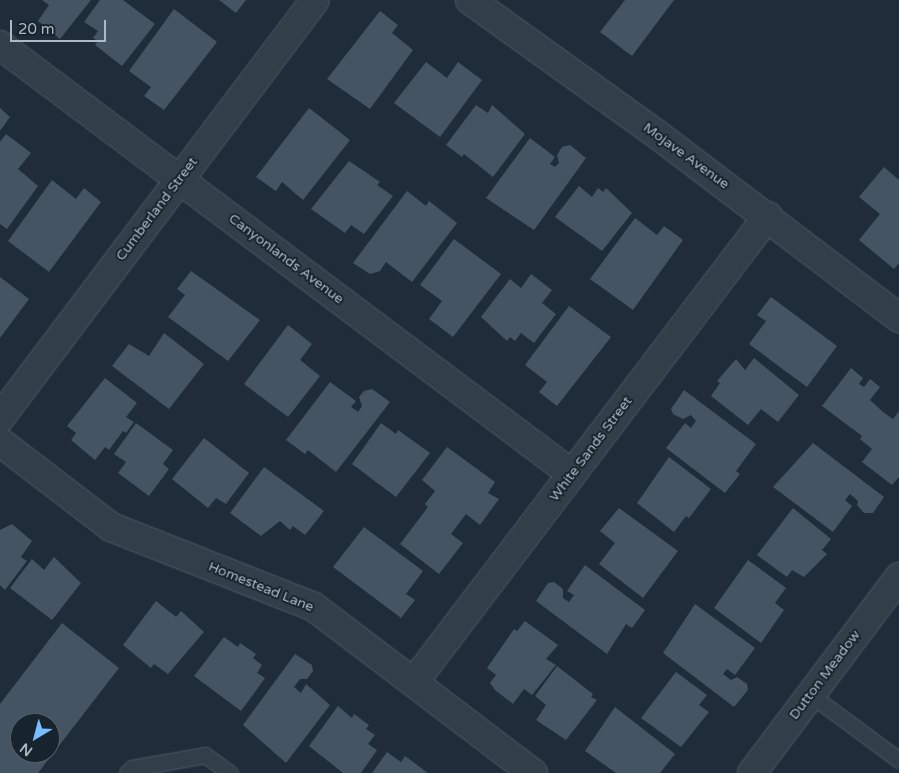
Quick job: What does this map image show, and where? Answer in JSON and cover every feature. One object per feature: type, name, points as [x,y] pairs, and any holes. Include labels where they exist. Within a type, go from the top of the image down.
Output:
[{"type":"street","name":"Cumberland Street","points":[[0,418],[315,0]]},
{"type":"street","name":"Mojave Avenue","points":[[470,0],[768,216],[899,318]]},
{"type":"street","name":"Canyonlands Avenue","points":[[0,45],[572,474]]},
{"type":"street","name":"White Sands Street","points":[[414,682],[768,216]]},
{"type":"street","name":"Homestead Lane","points":[[0,442],[111,527],[314,607],[533,773]]},
{"type":"street","name":"Dutton Meadow","points":[[752,773],[899,577]]},
{"type":"lane","points":[[811,695],[899,760]]},
{"type":"lane","points":[[127,773],[132,768],[205,755],[230,773]]},
{"type":"building","points":[[42,0],[91,0],[60,39],[38,21],[49,5]]},
{"type":"building","points":[[100,0],[123,0],[155,24],[122,66],[95,45],[98,41],[93,38],[98,31],[84,22]]},
{"type":"building","points":[[219,0],[246,0],[236,13]]},
{"type":"building","points":[[625,0],[674,0],[632,56],[600,32]]},
{"type":"building","points":[[174,9],[217,42],[164,110],[144,96],[151,87],[129,71]]},
{"type":"building","points":[[380,11],[398,25],[392,33],[413,50],[370,109],[327,79]]},
{"type":"building","points":[[426,62],[447,78],[458,62],[482,80],[440,137],[394,103]]},
{"type":"building","points":[[476,105],[488,113],[492,105],[525,134],[493,177],[464,154],[462,157],[446,145]]},
{"type":"building","points":[[0,108],[10,117],[0,131]]},
{"type":"building","points":[[309,108],[350,140],[303,200],[282,182],[276,191],[256,177]]},
{"type":"building","points":[[6,134],[31,153],[18,169],[38,186],[7,229],[0,224],[0,142]]},
{"type":"building","points":[[530,138],[555,157],[550,164],[555,167],[559,163],[557,155],[562,147],[570,145],[586,158],[534,230],[486,198]]},
{"type":"building","points":[[349,161],[380,182],[377,185],[393,196],[364,234],[351,225],[345,233],[311,209]]},
{"type":"building","points":[[884,167],[899,180],[899,263],[894,269],[859,240],[880,214],[859,197]]},
{"type":"building","points":[[52,180],[76,199],[84,188],[101,202],[49,272],[8,241]]},
{"type":"building","points":[[579,186],[592,197],[598,188],[603,192],[606,188],[632,213],[602,251],[555,217]]},
{"type":"building","points":[[407,191],[426,206],[429,201],[457,223],[412,282],[386,262],[380,271],[370,274],[353,263]]},
{"type":"building","points":[[635,218],[657,235],[664,226],[683,240],[633,310],[590,279]]},
{"type":"building","points":[[454,239],[501,274],[453,337],[429,319],[442,301],[420,285]]},
{"type":"building","points":[[191,271],[260,320],[228,361],[168,317],[185,295],[177,289]]},
{"type":"building","points":[[531,274],[552,290],[542,303],[556,314],[534,343],[521,333],[515,341],[510,337],[507,341],[481,317],[510,279],[521,288]]},
{"type":"building","points":[[0,277],[29,299],[0,338]]},
{"type":"building","points":[[771,297],[837,346],[807,387],[749,344],[766,321],[757,315]]},
{"type":"building","points":[[569,306],[611,337],[557,406],[539,392],[547,382],[525,365]]},
{"type":"building","points":[[288,325],[312,344],[300,360],[320,376],[288,417],[244,384]]},
{"type":"building","points":[[164,333],[204,364],[169,409],[112,366],[129,344],[149,356]]},
{"type":"building","points":[[754,358],[799,395],[778,422],[761,409],[748,425],[711,396],[720,383],[717,381],[736,359],[745,370]]},
{"type":"building","points":[[851,368],[863,378],[859,384],[864,387],[870,379],[880,387],[870,400],[883,412],[893,419],[899,411],[899,477],[892,485],[862,462],[872,449],[860,439],[862,436],[822,406]]},
{"type":"building","points":[[105,378],[137,403],[126,417],[134,422],[126,433],[123,431],[109,450],[105,447],[95,460],[71,440],[76,433],[67,426]]},
{"type":"building","points":[[330,382],[356,401],[351,407],[358,412],[362,406],[359,397],[364,391],[372,389],[390,402],[336,472],[308,450],[305,454],[286,440]]},
{"type":"building","points":[[684,390],[756,444],[736,471],[740,474],[725,493],[666,448],[685,423],[691,428],[696,421],[691,415],[683,419],[673,414],[671,409]]},
{"type":"building","points":[[136,423],[173,450],[163,464],[169,469],[149,496],[118,473],[126,462],[114,454]]},
{"type":"building","points":[[381,423],[396,434],[398,430],[430,453],[396,497],[352,464]]},
{"type":"building","points":[[204,438],[249,473],[226,504],[216,498],[208,508],[172,479]]},
{"type":"building","points":[[813,443],[884,497],[873,513],[864,513],[857,505],[858,501],[850,494],[845,500],[852,506],[833,532],[773,487]]},
{"type":"building","points":[[447,447],[495,482],[488,493],[499,499],[480,525],[466,514],[451,534],[463,543],[439,574],[400,544],[428,507],[425,504],[435,491],[422,480]]},
{"type":"building","points":[[669,457],[711,489],[689,518],[686,516],[674,532],[637,503]]},
{"type":"building","points":[[264,467],[324,511],[305,535],[293,526],[290,530],[280,521],[261,536],[230,513]]},
{"type":"building","points":[[619,508],[678,551],[643,598],[599,564],[615,543],[600,531]]},
{"type":"building","points":[[793,508],[831,539],[822,550],[827,554],[804,577],[792,570],[787,577],[757,555]]},
{"type":"building","points":[[12,524],[32,541],[21,557],[27,561],[5,590],[0,585],[0,530]]},
{"type":"building","points":[[364,527],[423,571],[406,594],[415,600],[401,618],[333,567]]},
{"type":"building","points":[[54,557],[81,583],[52,620],[10,588],[32,559],[44,570]]},
{"type":"building","points":[[748,560],[786,588],[775,603],[784,610],[761,643],[714,608]]},
{"type":"building","points":[[585,565],[645,610],[632,628],[626,624],[607,654],[536,601],[548,583],[554,582],[563,589],[563,598],[569,602],[574,595],[567,591]]},
{"type":"building","points":[[156,601],[176,617],[181,611],[204,632],[168,674],[154,664],[151,668],[123,645]]},
{"type":"building","points":[[695,604],[755,648],[735,675],[727,669],[723,674],[731,680],[737,677],[747,684],[748,690],[734,707],[663,653]]},
{"type":"building","points":[[525,621],[558,645],[546,659],[556,665],[532,695],[524,689],[513,704],[495,690],[490,683],[496,675],[487,668],[514,629],[517,631]]},
{"type":"building","points":[[62,623],[119,668],[60,744],[60,713],[10,713],[10,763],[46,763],[38,773],[0,773],[0,704]]},
{"type":"building","points":[[224,637],[238,647],[240,643],[256,654],[253,658],[262,665],[257,673],[265,678],[241,711],[194,676]]},
{"type":"building","points":[[295,654],[312,665],[313,671],[307,679],[300,679],[294,687],[301,693],[306,684],[330,705],[286,763],[243,725]]},
{"type":"building","points":[[557,666],[593,694],[591,697],[597,700],[566,740],[536,720],[546,705],[535,696]]},
{"type":"building","points":[[676,672],[707,695],[699,705],[709,712],[681,747],[641,718]]},
{"type":"building","points":[[338,706],[352,718],[354,714],[369,725],[366,729],[375,735],[368,744],[377,750],[361,773],[343,773],[309,746]]},
{"type":"building","points":[[615,707],[675,754],[660,773],[616,773],[585,751]]},
{"type":"building","points":[[387,752],[401,762],[405,756],[428,773],[372,773]]}]
